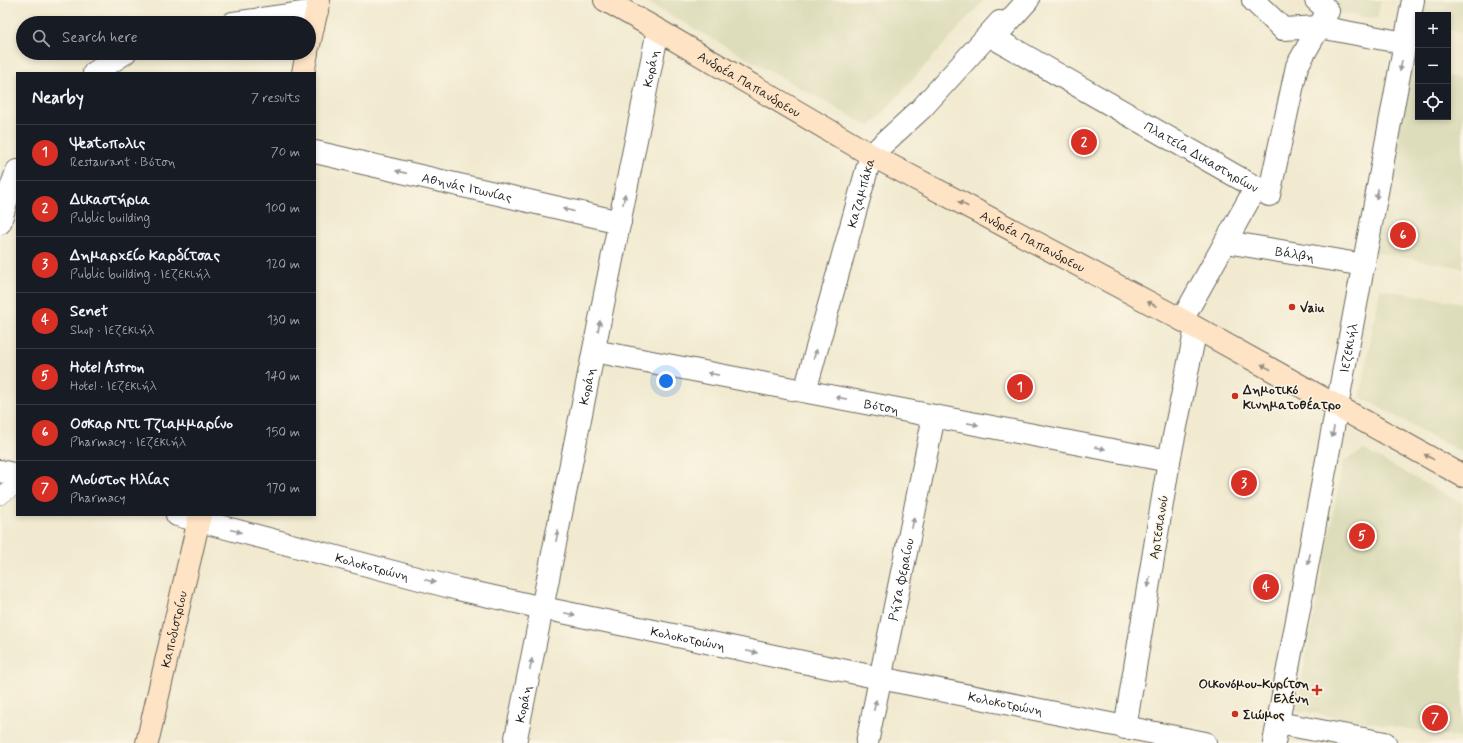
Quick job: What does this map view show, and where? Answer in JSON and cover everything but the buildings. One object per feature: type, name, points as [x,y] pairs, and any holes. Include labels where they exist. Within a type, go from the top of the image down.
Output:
[{"type":"main road","name":"Ανδρέα Παπανδρεου","points":[[605,0],[871,155],[1189,324],[1463,476]]},
{"type":"main road","points":[[316,16],[318,5]]},
{"type":"main road","points":[[302,72],[305,60]]},
{"type":"main road","name":"Καποδιστρίου","points":[[147,743],[199,518]]},
{"type":"street","name":"Καζαμπάκα","points":[[805,391],[871,155],[921,109],[1019,0]]},
{"type":"street","name":"Πλατεία Δικαστηρίων","points":[[1028,0],[994,38],[1269,195],[1297,66],[1328,11],[1316,0]]},
{"type":"street","points":[[1253,0],[1283,29],[1319,27],[1405,43]]},
{"type":"street","name":"Ιεζεκιήλ","points":[[1276,733],[1338,408],[1413,0]]},
{"type":"street","points":[[266,16],[318,5]]},
{"type":"street","name":"Κοράη","points":[[516,743],[658,30]]},
{"type":"street","points":[[96,72],[114,60]]},
{"type":"street","name":"Αθηνάς Ιτωνίας","points":[[316,152],[620,222]]},
{"type":"street","points":[[0,222],[10,178]]},
{"type":"street","name":"Αρτεσιανού","points":[[1125,728],[1169,461],[1189,324],[1226,242],[1256,187]]},
{"type":"street","name":"Βάλβη","points":[[1226,242],[1364,265]]},
{"type":"street","name":"Βότση","points":[[594,351],[1169,461]]},
{"type":"street","name":"Ρήγα Φεραίου","points":[[867,743],[934,416]]},
{"type":"street","points":[[0,471],[16,475]]},
{"type":"street","name":"Κολοκοτρώνη","points":[[184,516],[199,518],[428,581],[542,608],[1125,728],[1205,743]]},
{"type":"street","points":[[1276,733],[1385,743]]},
{"type":"lane","points":[[0,496],[16,487]]},
{"type":"shaded area","points":[[643,0],[984,0],[870,127]]},
{"type":"shaded area","points":[[1316,0],[1381,0],[1377,19],[1328,11]]},
{"type":"shaded area","points":[[1421,0],[1463,0],[1463,33],[1451,31],[1451,12],[1419,12]]},
{"type":"shaded area","points":[[1409,69],[1415,70],[1415,120],[1451,120],[1451,77],[1463,79],[1463,268],[1374,252]]},
{"type":"shaded area","points":[[1380,289],[1463,303],[1463,453],[1360,397]]},
{"type":"shaded area","points":[[1364,450],[1463,504],[1463,738],[1296,710],[1343,461]]},
{"type":"place","name":"Δικαστήρια","points":[[1084,142]]},
{"type":"place","name":"Οσκαρ Ντι Τζιαμμαρίνο","points":[[1403,235]]},
{"type":"place","name":"Vaiu","points":[[1292,307]]},
{"type":"place","name":"Ψeatοπολις","points":[[1020,387]]},
{"type":"place","name":"Δημοτικό Κινηματοθέατρο","points":[[1235,396]]},
{"type":"place","name":"Δημαρχείο Καρδίτσας","points":[[1244,483]]},
{"type":"place","name":"Hotel Astron","points":[[1362,536]]},
{"type":"place","name":"Senet","points":[[1266,587]]},
{"type":"place","name":"Οικονόμου-Κυρίτση Ελένη","points":[[1317,690]]},
{"type":"place","name":"Σιώμος","points":[[1235,714]]},
{"type":"place","name":"Μούστος Ηλίας","points":[[1435,718]]}]
